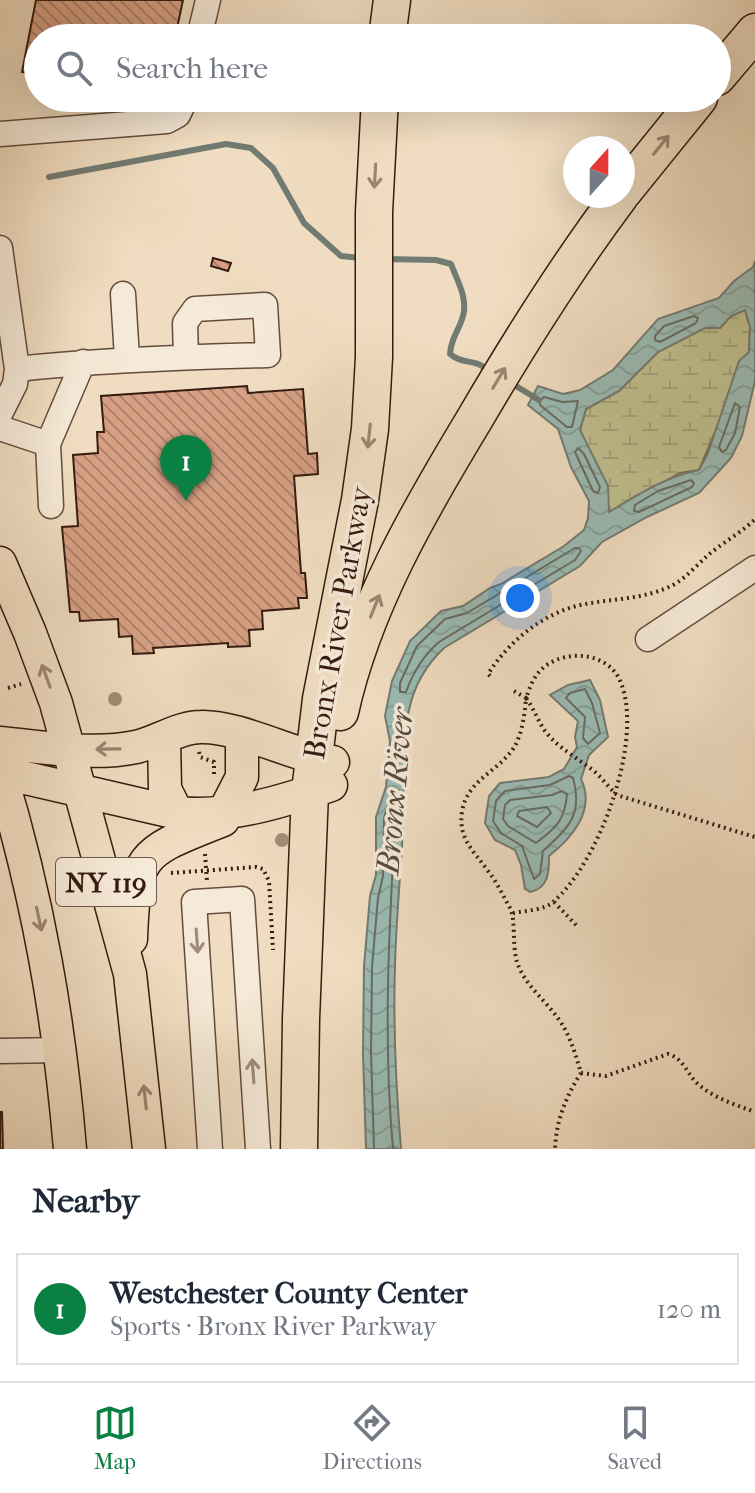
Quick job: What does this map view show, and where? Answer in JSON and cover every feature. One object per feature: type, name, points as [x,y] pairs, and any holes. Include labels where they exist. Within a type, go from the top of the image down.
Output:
[{"type":"highway","points":[[389,24],[392,0]]},
{"type":"highway","points":[[731,60],[755,32]]},
{"type":"highway","name":"Bronx River Parkway","points":[[320,1149],[321,699],[360,500],[370,429],[374,357],[373,224],[379,112]]},
{"type":"highway","name":"Bronx River Parkway","points":[[635,178],[688,112]]},
{"type":"highway","name":"Bronx River Parkway","points":[[299,1149],[301,1019],[322,775],[350,673],[398,556],[449,462],[511,357],[612,208]]},
{"type":"main road","points":[[0,563],[46,675],[71,750]]},
{"type":"main road","points":[[0,743],[71,750],[121,749],[198,727],[219,729],[242,736],[322,775]]},
{"type":"main road","points":[[236,811],[242,777],[242,736]]},
{"type":"main road","points":[[164,738],[165,789],[177,813]]},
{"type":"main road","name":"NY 119","points":[[71,750],[130,974],[149,1149]]},
{"type":"main road","points":[[0,772],[177,813],[203,815],[236,811]]},
{"type":"main road","name":"NY 119","points":[[0,772],[10,834],[43,936],[61,1050],[70,1149]]},
{"type":"main road","points":[[130,974],[133,894],[143,865],[157,849],[322,775]]},
{"type":"street","points":[[202,24],[208,0]]},
{"type":"street","points":[[0,134],[167,121],[179,112]]},
{"type":"street","points":[[0,248],[17,369],[15,384],[0,414]]},
{"type":"street","points":[[123,294],[127,358]]},
{"type":"street","points":[[17,369],[127,358],[186,357]]},
{"type":"street","points":[[51,506],[48,444],[83,362]]},
{"type":"street","points":[[0,428],[48,444]]},
{"type":"street","points":[[648,639],[755,568]]},
{"type":"street","points":[[210,1149],[194,902],[242,899],[258,1149]]},
{"type":"street","points":[[0,1051],[61,1050]]},
{"type":"path","points":[[490,676],[488,674],[493,666],[513,643],[561,610],[594,603],[619,602],[670,587],[755,519]]},
{"type":"path","points":[[513,913],[552,903],[598,839],[615,793],[625,749],[627,711],[621,681],[607,663],[585,656],[557,660],[536,675],[526,698],[515,746],[475,783],[462,813],[463,833],[468,847],[488,870],[513,913],[512,937],[518,964],[528,982],[568,1033],[581,1073],[567,1096],[555,1149]]},
{"type":"path","points":[[8,688],[29,681]]},
{"type":"path","points":[[514,691],[526,698],[543,729],[615,793],[755,837]]},
{"type":"path","points":[[199,752],[200,757],[214,762],[214,776]]},
{"type":"path","points":[[205,848],[208,901]]},
{"type":"path","points":[[552,903],[577,926]]},
{"type":"path","points":[[581,1073],[606,1076],[673,1054],[697,1083],[716,1096],[752,1111]]},
{"type":"green space","points":[[745,310],[750,327],[749,352],[699,470],[680,473],[609,513],[580,430],[586,409],[619,391],[658,352],[705,327],[720,328],[731,316]]},
{"type":"water","name":"Bronx River","points":[[755,261],[755,381],[742,436],[731,458],[699,493],[602,542],[580,566],[444,648],[418,684],[411,701],[405,739],[394,989],[401,1149],[366,1149],[364,966],[370,896],[376,875],[376,817],[386,787],[390,741],[385,716],[392,681],[410,641],[441,611],[463,606],[564,546],[584,530],[589,501],[571,467],[558,429],[528,405],[538,386],[563,394],[580,390],[613,370],[658,319],[719,298],[734,281],[753,267]],"holes":[[[745,310],[750,327],[749,352],[739,361],[708,453],[699,470],[663,482],[609,512],[608,486],[580,430],[586,409],[619,391],[658,352],[705,328],[720,328],[731,316]]]},
{"type":"water","points":[[590,680],[600,700],[608,737],[589,755],[581,779],[586,802],[579,822],[566,841],[549,856],[544,883],[530,892],[525,889],[515,850],[495,840],[485,823],[489,796],[500,783],[549,777],[564,769],[577,747],[578,721],[550,695],[568,685]]},
{"type":"building","points":[[36,0],[183,0],[178,24],[31,24]]},
{"type":"building","points":[[213,258],[231,263],[228,271],[211,266]]},
{"type":"building","points":[[247,386],[248,393],[303,389],[308,454],[317,453],[318,474],[294,476],[301,573],[305,573],[307,598],[298,598],[299,608],[262,611],[263,629],[249,630],[250,646],[228,647],[228,643],[153,648],[154,653],[133,654],[132,636],[119,637],[118,619],[80,621],[79,612],[70,612],[62,527],[78,526],[73,455],[98,453],[97,432],[104,432],[101,396]]},
{"type":"building","points":[[2,1112],[3,1149],[0,1149]]},
{"type":"waterway","points":[[49,177],[226,144],[251,148],[273,168],[304,223],[341,256],[361,258]]},
{"type":"waterway","points":[[385,259],[436,260],[451,264],[461,289],[464,309],[450,354],[485,367],[490,372]]},
{"type":"waterway","points":[[511,383],[539,400]]},
{"type":"place","name":"Westchester County Center","points":[[186,501]]}]
